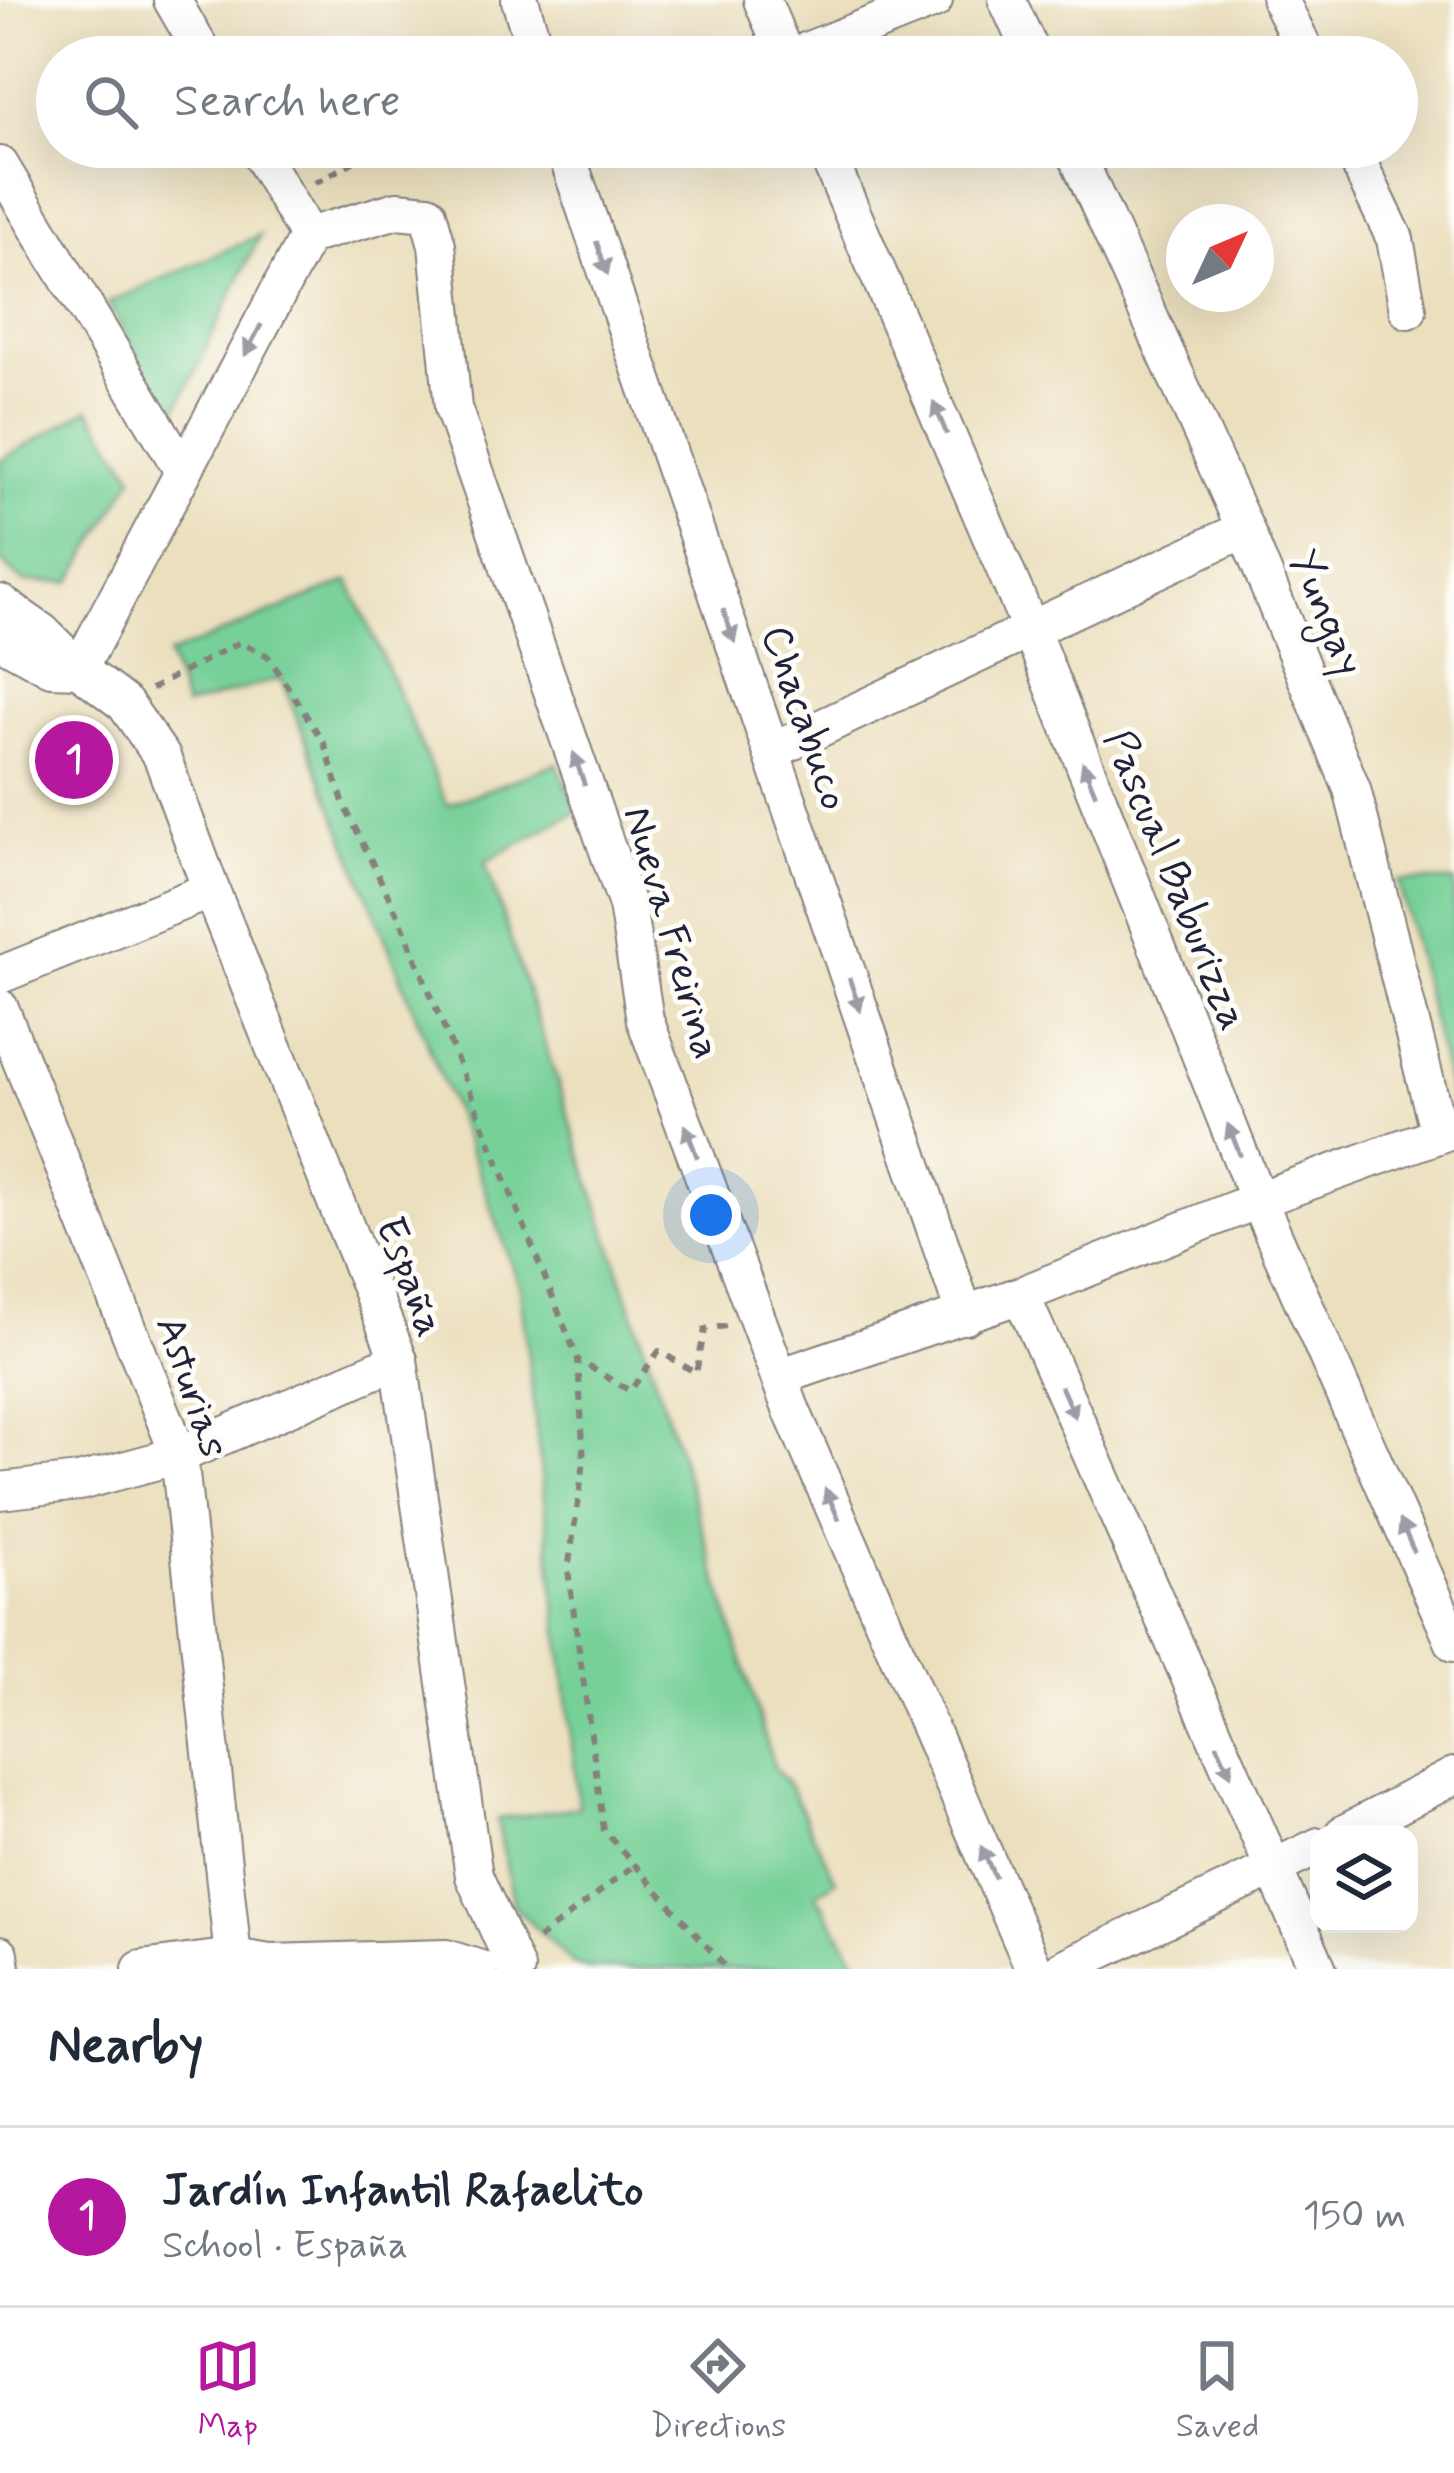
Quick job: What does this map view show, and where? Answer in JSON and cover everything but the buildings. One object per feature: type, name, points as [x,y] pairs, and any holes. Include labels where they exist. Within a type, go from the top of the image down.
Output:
[{"type":"street","points":[[172,0],[193,36]]},
{"type":"street","points":[[520,0],[531,36]]},
{"type":"street","points":[[762,0],[778,36]]},
{"type":"street","points":[[842,36],[934,0]]},
{"type":"street","points":[[1007,0],[1023,36]]},
{"type":"street","points":[[1280,0],[1298,36]]},
{"type":"street","points":[[0,165],[183,471]]},
{"type":"street","points":[[79,669],[308,236],[268,168]]},
{"type":"street","name":"Chacabuco","points":[[574,168],[964,1316]]},
{"type":"street","name":"Pascual Baburizza","points":[[833,168],[1030,628],[1258,1200],[1454,1643]]},
{"type":"street","name":"Yungay","points":[[1082,168],[1245,529],[1352,789],[1446,1131]]},
{"type":"street","points":[[1361,168],[1395,239],[1408,310]]},
{"type":"street","name":"Nueva Freirina","points":[[308,236],[397,210],[428,213],[437,245],[453,408],[627,905],[645,1020],[779,1377],[1034,1969]]},
{"type":"street","points":[[772,751],[1245,529]]},
{"type":"street","name":"España","points":[[0,603],[42,632],[79,669],[125,704],[162,757],[399,1360],[474,1876],[502,1965]]},
{"type":"street","name":"España","points":[[0,640],[52,668],[79,669]]},
{"type":"street","points":[[0,975],[211,890]]},
{"type":"street","name":"Asturias","points":[[0,1008],[179,1455],[258,1963]]},
{"type":"street","points":[[779,1377],[1022,1295],[1446,1131]]},
{"type":"street","points":[[1022,1295],[1318,1969]]},
{"type":"street","points":[[0,1491],[79,1482],[179,1455],[399,1360]]},
{"type":"street","points":[[1360,1825],[1454,1776]]},
{"type":"street","points":[[1062,1969],[1310,1851]]},
{"type":"street","points":[[0,1954],[2,1969]]},
{"type":"street","points":[[141,1969],[446,1958],[502,1965]]},
{"type":"path","points":[[286,199],[342,168]]},
{"type":"path","points":[[125,704],[240,642],[268,656],[324,743],[344,805],[404,926],[578,1360],[584,1462],[568,1570],[604,1830],[727,1969]]},
{"type":"path","points":[[578,1360],[630,1391],[659,1351],[696,1373],[705,1329],[759,1321]]},
{"type":"path","points":[[502,1965],[635,1865]]},
{"type":"green space","points":[[260,235],[172,419],[108,303]]},
{"type":"green space","points":[[89,409],[134,476],[71,582],[24,582],[0,561],[0,461]]},
{"type":"green space","points":[[349,581],[447,805],[557,763],[577,811],[485,862],[680,1455],[774,1767],[790,1787],[836,1881],[816,1894],[861,1969],[589,1969],[573,1964],[514,1906],[497,1819],[579,1807],[520,1288],[480,1175],[281,678],[185,707],[168,655]]},
{"type":"green space","points":[[1398,881],[1454,881],[1452,1100]]},
{"type":"place","name":"Jardín Infantil Rafaelito","points":[[74,760]]}]
